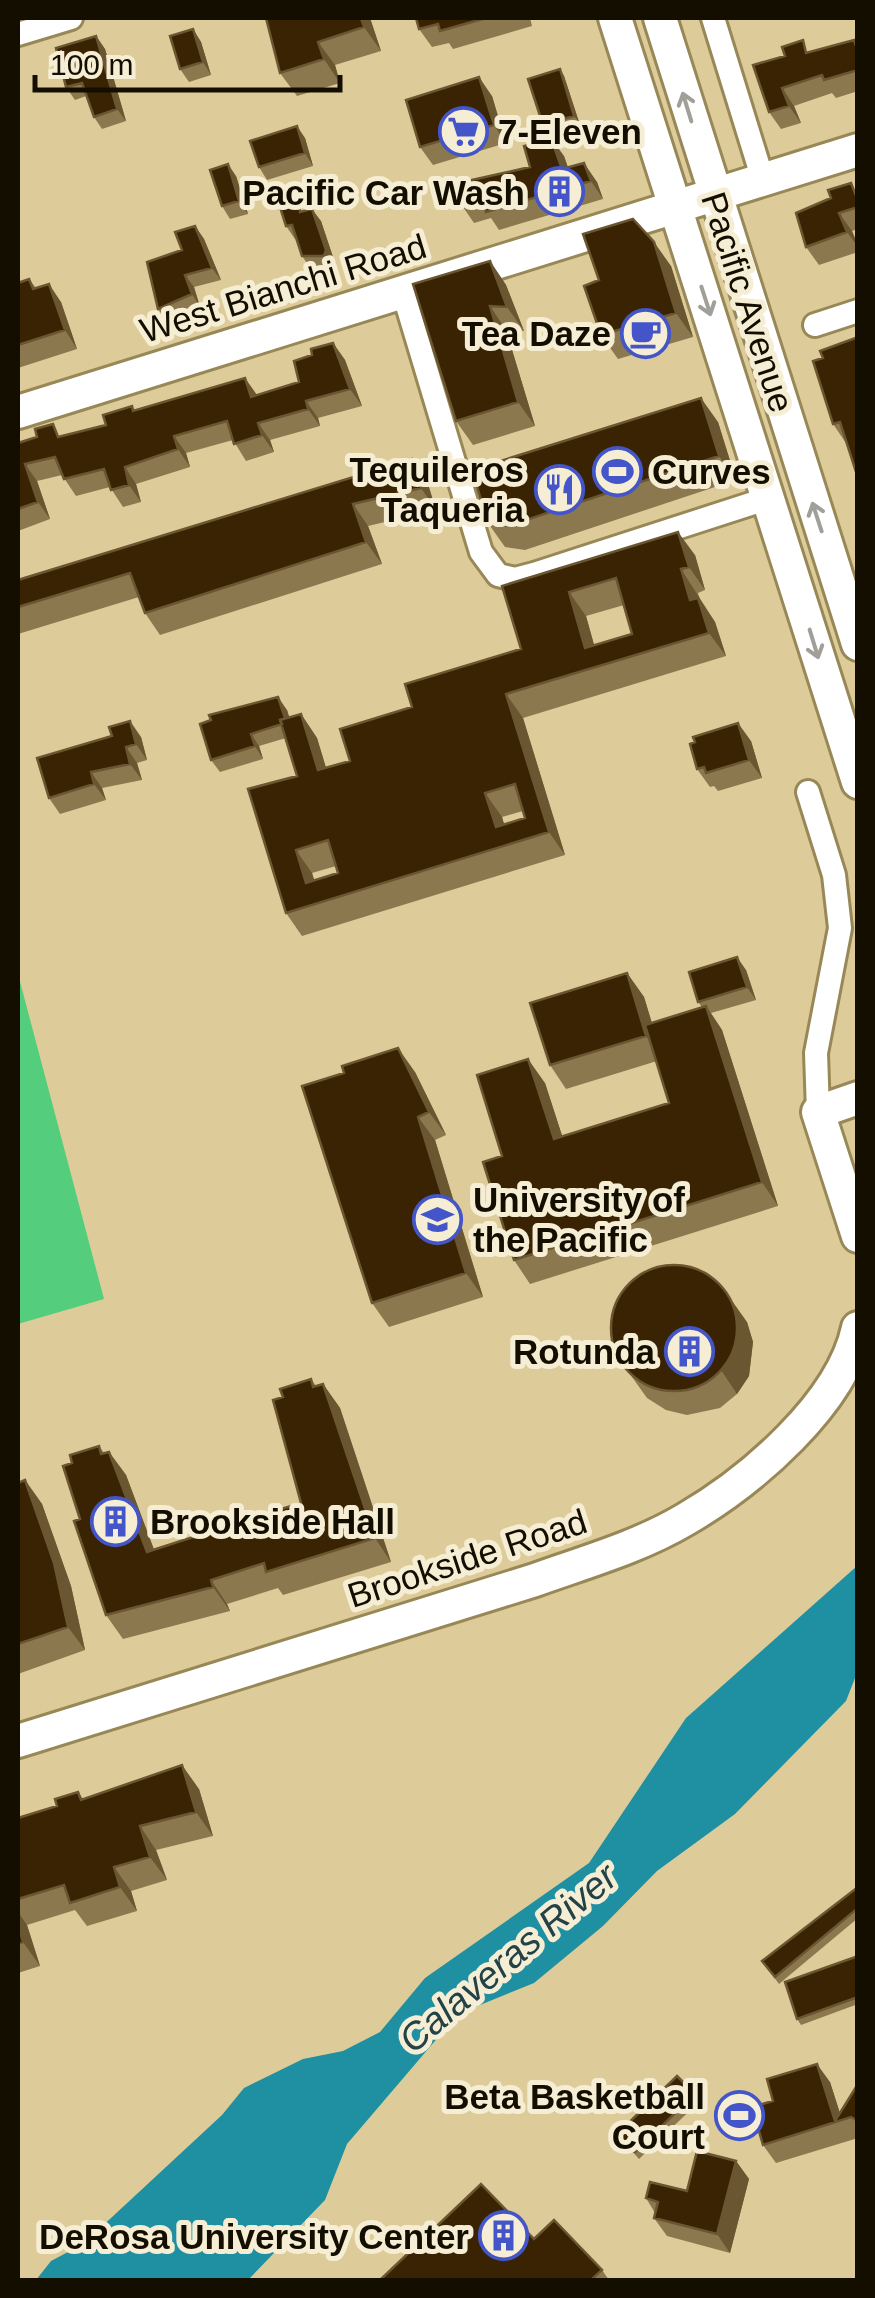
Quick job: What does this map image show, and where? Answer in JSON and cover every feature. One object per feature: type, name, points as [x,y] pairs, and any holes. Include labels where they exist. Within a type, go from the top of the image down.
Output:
[{"type":"street","points":[[18,34],[70,18]]},
{"type":"street","name":"Pacific Avenue","points":[[615,18],[858,782]]},
{"type":"street","points":[[660,18],[714,196],[850,596],[858,644]]},
{"type":"street","name":"Pacific Avenue","points":[[713,18],[762,180]]},
{"type":"street","name":"West Bianchi Road","points":[[18,412],[858,150]]},
{"type":"street","points":[[403,292],[482,552],[498,576],[515,579],[769,498],[809,582],[850,596]]},
{"type":"street","points":[[815,325],[858,312]]},
{"type":"street","points":[[808,792],[834,875],[840,928],[816,1054],[818,1112],[858,1236]]},
{"type":"street","points":[[818,1112],[858,1098]]},
{"type":"street","name":"Brookside Road","points":[[18,1741],[521,1584],[616,1552],[686,1519],[756,1466],[816,1410],[846,1368],[858,1328]]},
{"type":"green space","points":[[18,974],[104,1299],[18,1324]]},
{"type":"green space","name":"Beta Basketball Court","points":[[751,2093],[763,2127],[729,2138],[718,2104]]},
{"type":"water","name":"Calaveras River","points":[[857,1566],[857,1673],[846,1701],[735,1814],[657,1871],[603,1926],[534,1983],[458,2014],[347,2144],[325,2200],[248,2280],[36,2280],[51,2261],[83,2244],[222,2115],[244,2088],[303,2059],[343,2051],[380,2032],[425,1978],[589,1863],[686,1718]]},
{"type":"building","points":[[266,18],[361,18],[364,27],[318,42],[324,59],[280,73]]},
{"type":"building","points":[[416,18],[486,18],[440,31],[438,24],[419,29]]},
{"type":"building","points":[[193,29],[203,62],[180,69],[170,36]]},
{"type":"building","points":[[96,36],[117,109],[94,117],[82,83],[66,87],[56,48]]},
{"type":"building","points":[[803,40],[806,53],[854,40],[858,70],[824,80],[822,75],[782,88],[789,106],[769,112],[753,65],[785,56],[782,47]]},
{"type":"building","points":[[560,69],[574,116],[543,125],[528,79]]},
{"type":"building","points":[[479,77],[494,125],[420,147],[406,100]]},
{"type":"building","points":[[297,126],[305,153],[259,167],[250,141]]},
{"type":"building","points":[[551,138],[562,169],[584,163],[591,181],[486,212],[482,198],[461,204],[454,184],[530,167],[524,146]]},
{"type":"building","points":[[228,164],[239,201],[222,206],[210,170]]},
{"type":"building","points":[[851,183],[858,207],[839,213],[847,232],[806,247],[796,213],[831,198],[828,190]]},
{"type":"building","points":[[299,202],[300,212],[312,209],[326,250],[324,256],[302,256],[292,225],[286,226],[280,207]]},
{"type":"building","points":[[633,219],[654,242],[676,313],[601,335],[584,286],[599,280],[583,234]]},
{"type":"building","points":[[195,226],[212,268],[185,275],[192,294],[158,309],[147,262],[182,250],[175,232]]},
{"type":"building","points":[[490,261],[507,307],[490,306],[518,402],[456,421],[413,284]]},
{"type":"building","points":[[29,279],[33,289],[49,284],[65,330],[18,345],[18,283]]},
{"type":"building","points":[[858,337],[858,478],[840,422],[833,424],[813,361],[823,358],[820,351]]},
{"type":"building","points":[[333,343],[350,389],[306,401],[308,409],[258,423],[262,435],[234,444],[227,421],[174,436],[178,449],[125,467],[129,485],[111,490],[104,469],[64,479],[55,457],[25,464],[38,502],[18,509],[18,443],[37,437],[35,429],[53,424],[58,437],[106,425],[103,415],[132,406],[133,411],[245,378],[251,397],[299,382],[294,361],[312,355],[311,349]]},
{"type":"building","points":[[701,398],[719,456],[508,526],[488,523],[472,470]]},
{"type":"building","points":[[412,459],[421,488],[353,504],[366,542],[145,613],[130,573],[18,607],[18,580]]},
{"type":"building","points":[[678,532],[689,567],[681,569],[690,600],[698,598],[709,633],[506,694],[549,832],[286,913],[248,789],[297,776],[280,720],[301,714],[318,770],[350,761],[340,729],[412,707],[405,684],[521,649],[502,586]],"holes":[[[616,578],[632,634],[585,648],[569,592]],[[515,784],[525,818],[496,827],[485,793]],[[328,840],[338,873],[306,883],[296,850]]]},
{"type":"building","points":[[278,697],[285,718],[280,720],[282,724],[251,734],[255,746],[211,760],[200,724],[211,720],[209,715]]},
{"type":"building","points":[[130,721],[136,744],[126,747],[130,764],[91,772],[94,784],[49,798],[37,758],[112,736],[109,727]]},
{"type":"building","points":[[738,723],[749,760],[706,773],[704,767],[697,769],[690,744],[695,742],[693,737]]},
{"type":"building","points":[[737,957],[747,987],[698,1002],[689,972]]},
{"type":"building","points":[[627,973],[646,1036],[550,1065],[530,1003]]},
{"type":"building","points":[[706,1006],[762,1182],[514,1260],[483,1162],[502,1156],[477,1075],[528,1059],[554,1139],[669,1103],[645,1025]]},
{"type":"building","points":[[398,1048],[429,1112],[418,1117],[466,1273],[372,1303],[302,1086],[344,1073],[342,1066]]},
{"type":"building","name":"Rotunda","points":[[674,1265],[698,1270],[718,1284],[732,1304],[737,1328],[732,1352],[718,1372],[698,1386],[674,1391],[650,1386],[630,1372],[616,1352],[611,1328],[616,1304],[630,1284],[650,1270]]},
{"type":"building","points":[[311,1379],[313,1387],[323,1384],[375,1538],[266,1572],[264,1563],[211,1580],[213,1587],[106,1615],[74,1521],[80,1519],[63,1466],[72,1463],[70,1455],[99,1446],[101,1454],[109,1452],[147,1552],[209,1532],[207,1523],[236,1514],[239,1522],[301,1503],[273,1400],[283,1397],[280,1389]]},
{"type":"building","points":[[25,1480],[54,1563],[68,1627],[18,1644],[18,1483]]},
{"type":"building","points":[[182,1765],[196,1812],[140,1826],[150,1857],[114,1867],[120,1887],[70,1903],[64,1885],[18,1899],[18,1818],[57,1806],[55,1799],[78,1792],[81,1800]]},
{"type":"building","points":[[858,1887],[858,1908],[775,1977],[762,1961]]},
{"type":"building","points":[[858,1956],[858,1997],[797,2019],[785,1982]]},
{"type":"building","points":[[817,2064],[835,2121],[858,2084],[858,2121],[851,2117],[763,2145],[752,2107],[773,2101],[767,2079]]},
{"type":"building","points":[[677,2076],[695,2094],[635,2152],[617,2134]]},
{"type":"building","points":[[697,2151],[736,2161],[717,2234],[654,2218],[658,2202],[646,2198],[650,2182],[687,2191]]},
{"type":"building","points":[[481,2184],[534,2239],[554,2220],[602,2270],[591,2280],[380,2280]]},
{"type":"place","name":"7-Eleven","points":[[463,131]]},
{"type":"place","name":"Pacific Car Wash","points":[[560,192]]},
{"type":"place","name":"Tea Daze","points":[[646,333]]},
{"type":"place","name":"Curves","points":[[617,471]]},
{"type":"place","name":"Tequileros Taqueria","points":[[559,489]]},
{"type":"place","name":"University of the Pacific","points":[[438,1219]]},
{"type":"place","name":"Rotunda","points":[[690,1351]]},
{"type":"place","name":"Brookside Hall","points":[[115,1521]]},
{"type":"place","name":"Beta Basketball Court","points":[[740,2116]]},
{"type":"place","name":"DeRosa University Center","points":[[504,2236]]}]
